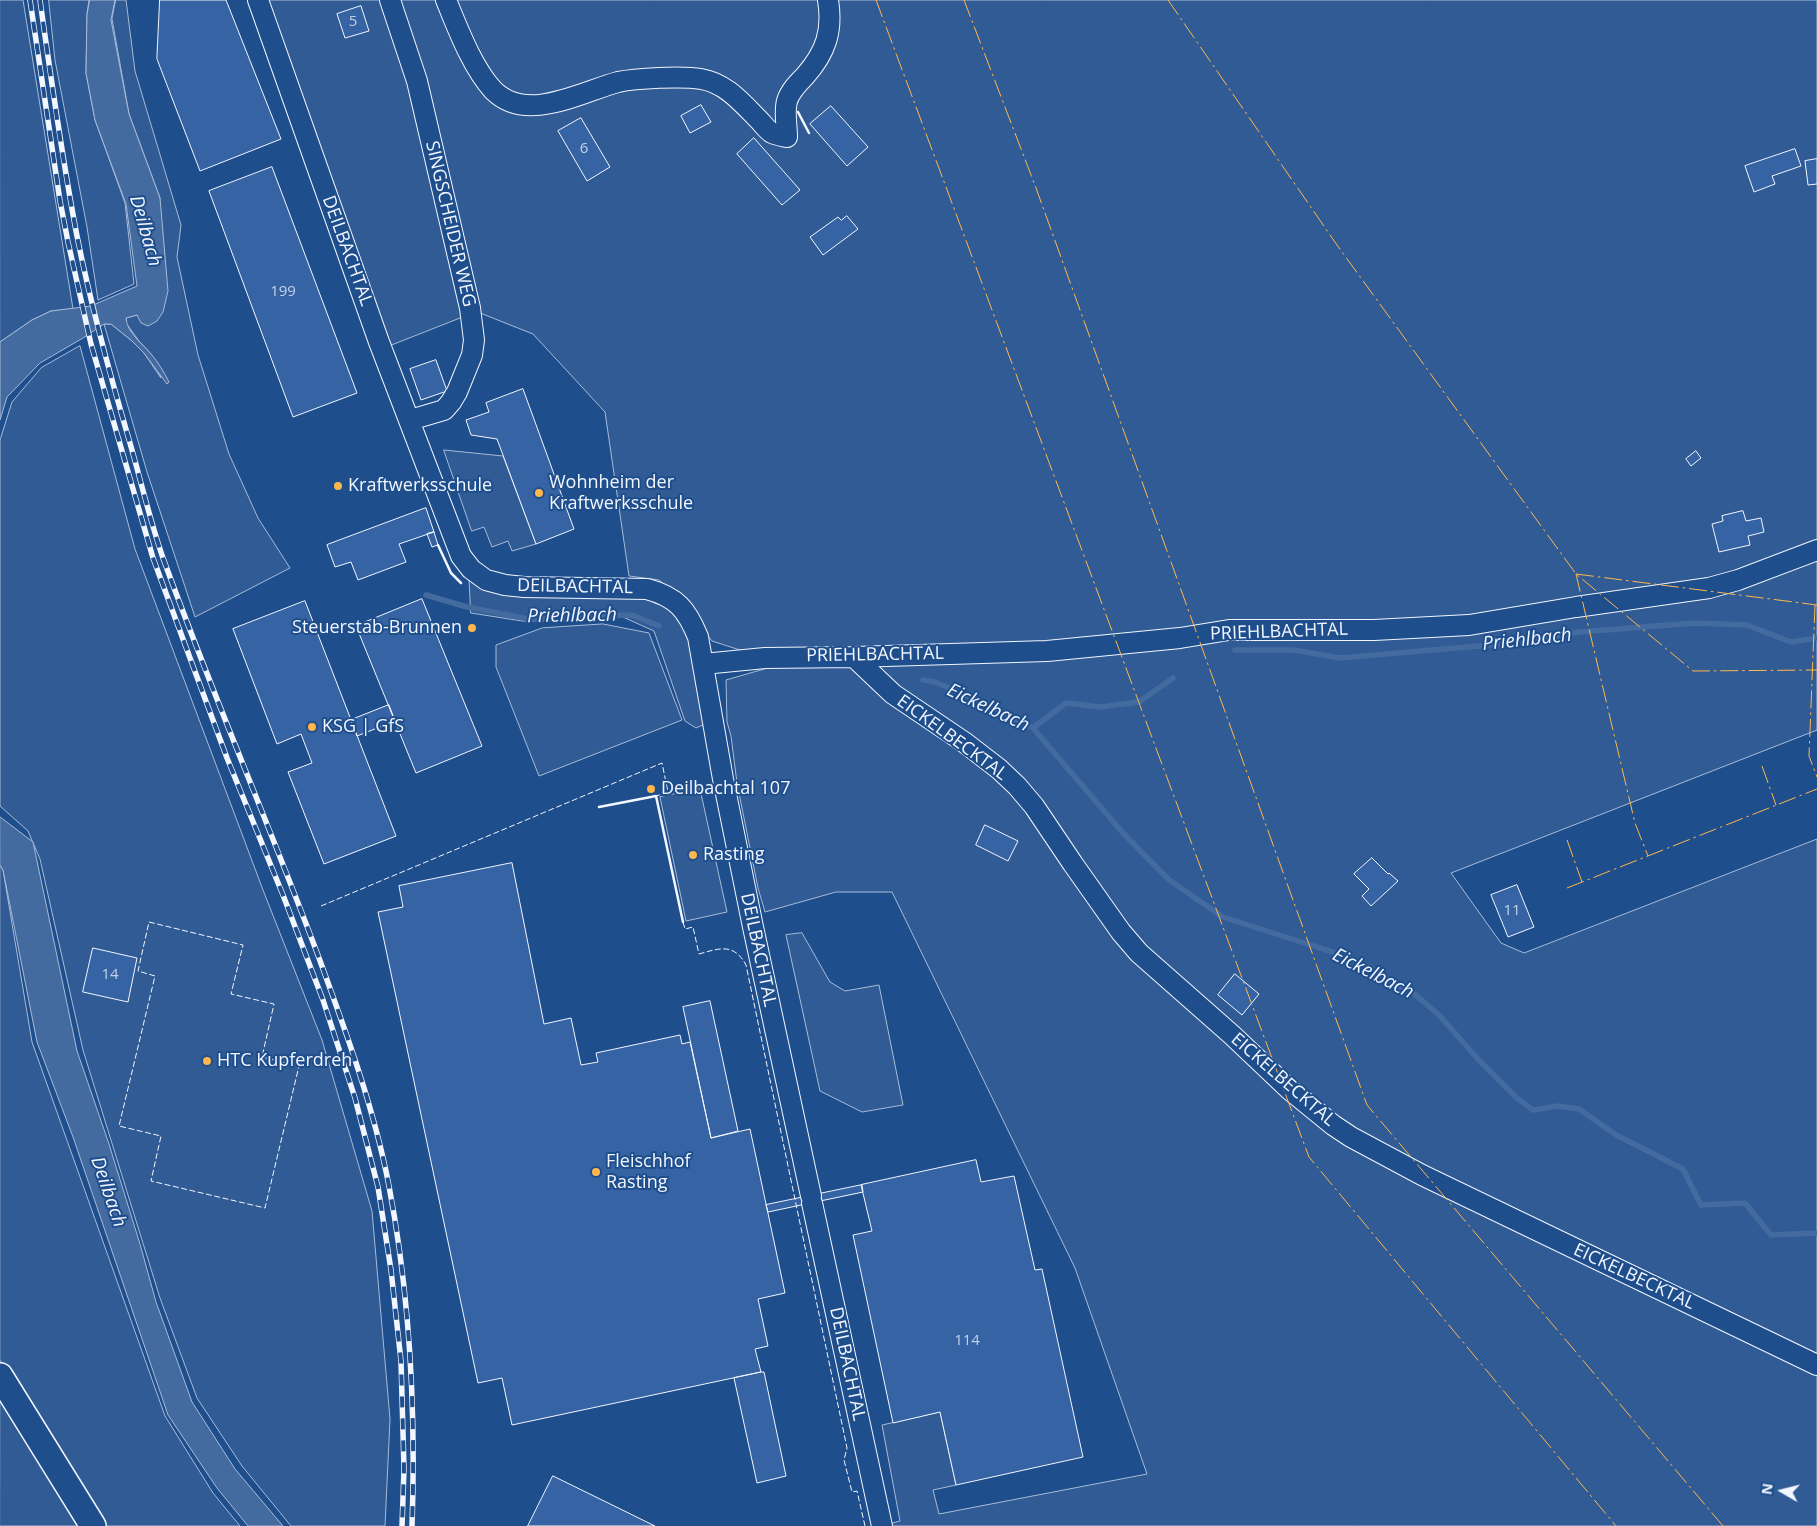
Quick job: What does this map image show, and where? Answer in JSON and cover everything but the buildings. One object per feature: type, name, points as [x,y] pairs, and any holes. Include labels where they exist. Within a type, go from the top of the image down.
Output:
[{"type":"main road","points":[[0,1376],[93,1526]]},
{"type":"street","name":"DEILBACHTAL","points":[[258,0],[379,342],[461,556],[471,569],[486,580],[504,585],[524,588],[630,588],[647,589],[662,593],[674,600],[685,612],[698,637],[723,779],[753,927],[882,1526]]},
{"type":"street","name":"SINGSCHEIDER WEG","points":[[390,0],[417,81],[470,308],[474,340],[468,368],[452,402],[444,410],[410,420]]},
{"type":"street","points":[[446,0],[462,38],[484,78],[494,91],[506,101],[522,106],[536,106],[566,99],[620,82],[698,78],[713,82],[733,94],[772,132],[787,137],[787,102],[791,92],[820,56],[827,41],[830,23],[828,0]]},
{"type":"street","name":"PRIEHLBACHTAL","points":[[703,664],[766,658],[1047,651],[1180,638],[1229,630],[1374,630],[1469,625],[1709,588],[1738,580],[1817,550]]},
{"type":"street","name":"EICKELBECKTAL","points":[[854,657],[893,694],[964,742],[999,769],[1017,786],[1034,806],[1072,864],[1121,932],[1139,952],[1290,1090],[1333,1125],[1351,1137],[1422,1175],[1817,1365]]},
{"type":"shaded area","points":[[0,0],[23,0],[73,309],[51,311],[32,320],[0,342]]},
{"type":"shaded area","points":[[49,0],[89,0],[86,73],[95,120],[125,203],[134,284],[98,300],[87,227],[55,60]]},
{"type":"shaded area","points":[[116,0],[126,0],[135,71],[181,225],[177,257],[198,355],[229,454],[258,518],[290,568],[195,617],[147,472],[104,324],[111,324],[132,341],[144,353],[161,378],[151,354],[126,323],[126,318],[137,315],[160,198],[129,114],[112,19]]},
{"type":"shaded area","points":[[266,0],[1817,0],[1817,730],[1451,873],[1501,943],[1524,953],[1817,839],[1817,1526],[890,1526],[889,1524],[900,1521],[882,1425],[940,1412],[956,1485],[933,1490],[939,1514],[1147,1474],[1075,1268],[892,892],[836,892],[765,912],[758,888],[737,783],[731,736],[727,722],[726,680],[771,667],[851,667],[743,651],[712,641],[678,597],[659,580],[629,576],[605,412],[533,334],[470,309],[465,316],[389,346]]},
{"type":"shaded area","points":[[80,346],[135,549],[263,890],[322,1040],[372,1211],[390,1419],[385,1526],[291,1526],[242,1466],[197,1398],[160,1298],[83,1050],[40,859],[28,831],[0,806],[0,440],[12,402],[41,368]]},
{"type":"shaded area","points":[[444,450],[503,456],[536,544],[512,551],[508,541],[492,547],[484,527],[472,531]]},
{"type":"shaded area","points":[[469,570],[644,593],[688,621],[707,723],[696,728],[685,721],[654,631],[623,617],[570,621],[522,621],[471,613]]},
{"type":"shaded area","points":[[603,624],[649,633],[682,720],[539,776],[496,667],[496,645],[542,628]]},
{"type":"shaded area","name":"Rasting","points":[[700,789],[727,912],[686,921],[660,797]]},
{"type":"shaded area","points":[[0,865],[3,870],[32,1042],[165,1416],[213,1493],[240,1526],[95,1526],[0,1360]]},
{"type":"shaded area","points":[[802,933],[830,982],[845,991],[879,985],[903,1105],[862,1112],[820,1091],[786,935]]},
{"type":"shaded area","points":[[0,1380],[91,1526],[0,1526]]},
{"type":"water","name":"Deilbach","points":[[90,0],[115,0],[111,20],[129,114],[160,198],[168,291],[163,312],[157,321],[148,326],[141,323],[137,315],[126,318],[127,323],[132,333],[156,360],[169,382],[167,384],[144,353],[132,341],[111,324],[104,324],[40,363],[7,397],[0,420],[0,342],[32,320],[51,311],[91,306],[137,286],[126,204],[95,120],[86,73],[87,15]]},
{"type":"water","name":"Deilbach","points":[[0,817],[33,842],[77,1051],[109,1144],[156,1302],[192,1402],[235,1469],[283,1526],[248,1526],[217,1488],[168,1415],[73,1137],[37,1042],[3,870],[0,865]]},
{"type":"waterway","name":"Priehlbach","points":[[426,595],[467,607],[529,619],[572,619],[632,615],[659,626]]},
{"type":"waterway","name":"Priehlbach","points":[[1235,650],[1294,650],[1340,658],[1514,643],[1580,632],[1694,623],[1747,625],[1791,642],[1817,638]]},
{"type":"waterway","name":"Priehlbach","points":[[1033,728],[1066,703],[1100,707],[1139,702],[1173,678]]},
{"type":"waterway","name":"Eickelbach","points":[[923,680],[935,682],[979,701],[1033,728],[1123,833],[1169,880],[1223,917],[1342,955],[1370,967],[1398,986],[1411,991],[1439,1015],[1477,1058],[1518,1099],[1533,1110],[1558,1106],[1579,1109],[1616,1135],[1683,1169],[1701,1205],[1745,1203],[1771,1235],[1817,1233]]},
{"type":"railway","points":[[30,0],[60,201],[68,242],[91,344],[153,558],[227,758],[283,895],[323,1000],[355,1098],[378,1187],[391,1270],[401,1361],[404,1469],[402,1526]]},
{"type":"railway","points":[[40,0],[62,148],[82,262],[108,366],[154,530],[201,659],[319,958],[376,1128],[389,1186],[407,1313],[412,1398],[412,1526]]},
{"type":"fence","points":[[321,906],[662,763],[668,792],[656,796]]},
{"type":"fence","points":[[149,922],[243,945],[231,994],[274,1004],[262,1057],[299,1066],[265,1208],[151,1181],[161,1136],[119,1126],[155,976],[138,971],[149,922]]},
{"type":"fence","points":[[683,922],[685,929],[693,927],[699,954],[720,949],[731,950],[737,953],[746,965],[847,1448],[844,1460],[852,1492],[857,1491],[865,1526]]},
{"type":"wall","points":[[798,112],[809,133]]},
{"type":"wall","points":[[438,545],[451,573],[461,583]]},
{"type":"wall","points":[[599,807],[656,796],[683,922]]},
{"type":"power","points":[[876,0],[1309,1157],[1616,1526]]},
{"type":"power","points":[[964,0],[1036,188],[1367,1105],[1723,1526]]},
{"type":"power","points":[[1168,0],[1337,245],[1576,574],[1693,671],[1817,670]]},
{"type":"power","points":[[1576,574],[1635,823],[1648,856]]},
{"type":"power","points":[[1576,574],[1817,605]]},
{"type":"power","points":[[1815,605],[1809,756],[1817,777]]},
{"type":"power","points":[[1762,766],[1776,805]]},
{"type":"power","points":[[1567,888],[1817,789]]},
{"type":"power","points":[[1567,840],[1582,882]]},
{"type":"place","name":"Kraftwerksschule","points":[[338,486]]},
{"type":"place","name":"Wohnheim der Kraftwerksschule","points":[[539,493]]},
{"type":"place","name":"Steuerstab-Brunnen","points":[[472,628]]},
{"type":"place","name":"KSG | GfS","points":[[312,727]]},
{"type":"place","name":"Deilbachtal 107","points":[[651,789]]},
{"type":"place","name":"Rasting","points":[[693,855]]},
{"type":"place","name":"HTC Kupferdreh","points":[[207,1061]]},
{"type":"place","name":"Fleischhof Rasting","points":[[596,1172]]}]
